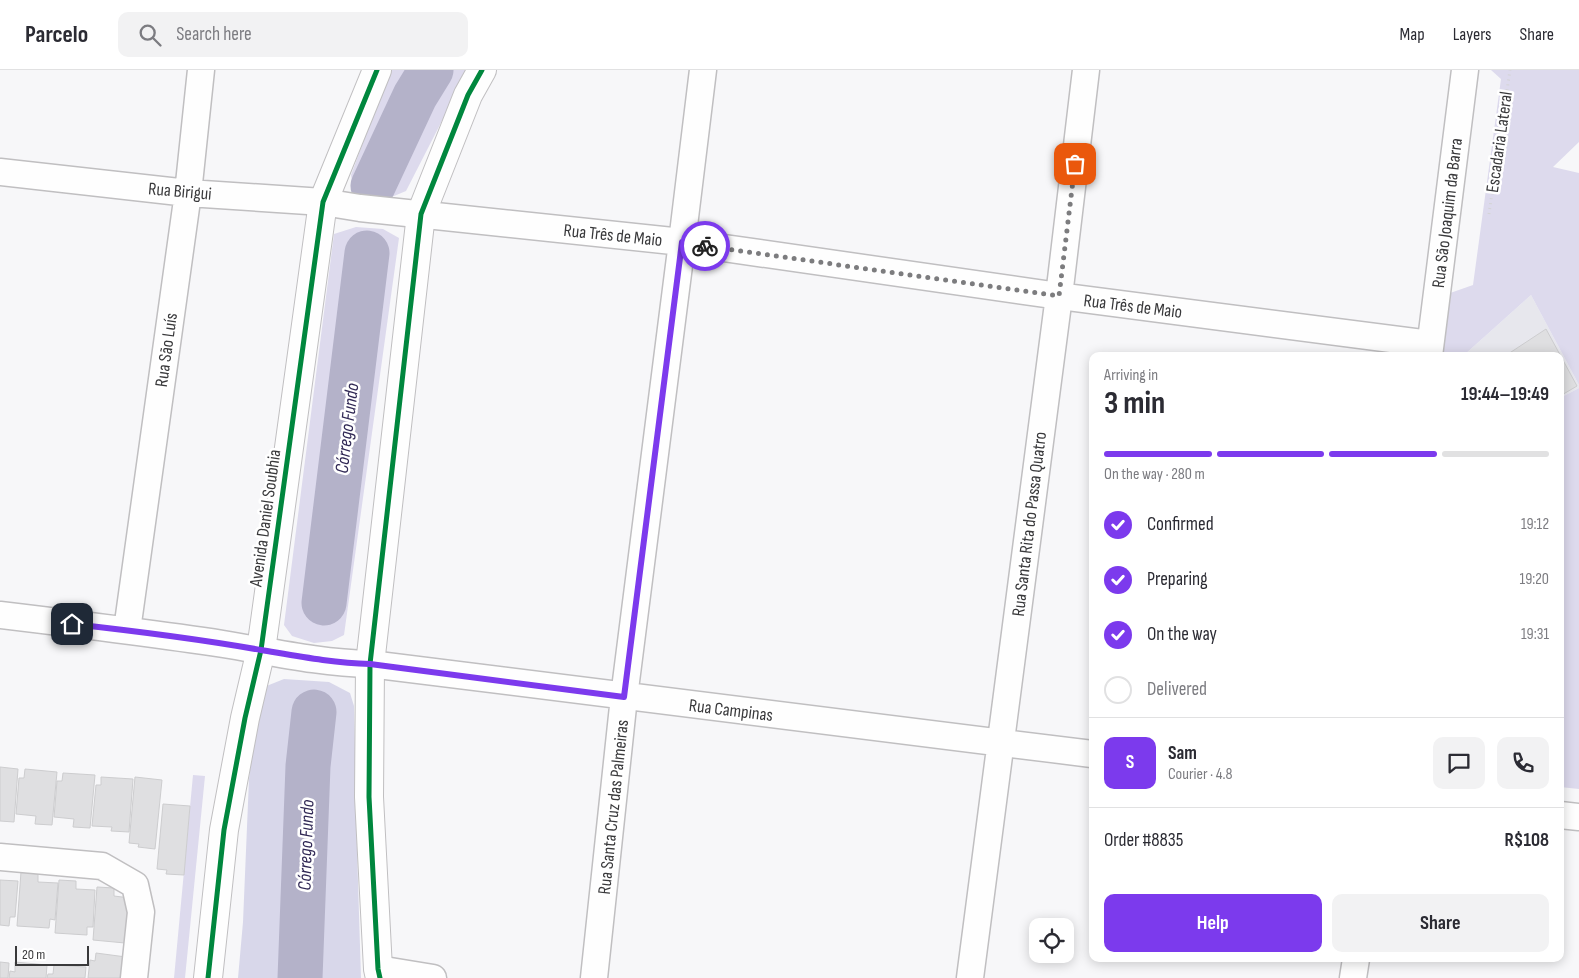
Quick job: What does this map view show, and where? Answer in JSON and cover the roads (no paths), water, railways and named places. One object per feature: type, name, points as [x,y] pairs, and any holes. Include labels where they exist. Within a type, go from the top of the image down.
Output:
[{"type":"main road","name":"Avenida Daniel Soubhia","points":[[208,978],[224,830],[261,650],[323,202],[377,70]]},
{"type":"main road","points":[[379,973],[369,797],[370,664],[421,214],[468,95],[482,70]]},
{"type":"street","name":"Rua São Luís","points":[[127,630],[188,193],[201,70]]},
{"type":"street","name":"Rua Santa Cruz das Palmeiras","points":[[594,978],[624,697],[703,70]]},
{"type":"street","name":"Rua Santa Rita do Passa Quatro","points":[[970,978],[1059,296],[1086,70]]},
{"type":"street","name":"Rua São Joaquim da Barra","points":[[1430,350],[1465,70]]},
{"type":"street","name":"Rua Birigui","points":[[0,172],[188,193],[323,202],[360,208]]},
{"type":"street","name":"Rua Três de Maio","points":[[360,208],[682,242],[1430,350]]},
{"type":"street","name":"Rua Campinas","points":[[0,615],[127,630],[338,662],[370,664],[1089,754]]},
{"type":"street","points":[[1564,815],[1579,817]]},
{"type":"street","points":[[0,857],[102,866],[135,884],[140,912],[134,978]]},
{"type":"street","points":[[1353,978],[1356,962]]},
{"type":"street","points":[[379,973],[433,978]]},
{"type":"waterway","name":"Córrego Fundo","points":[[373,186],[415,96],[431,70]]},
{"type":"waterway","name":"Córrego Fundo","points":[[324,603],[367,253]]},
{"type":"waterway","name":"Córrego Fundo","points":[[300,978],[308,766],[314,712]]}]
